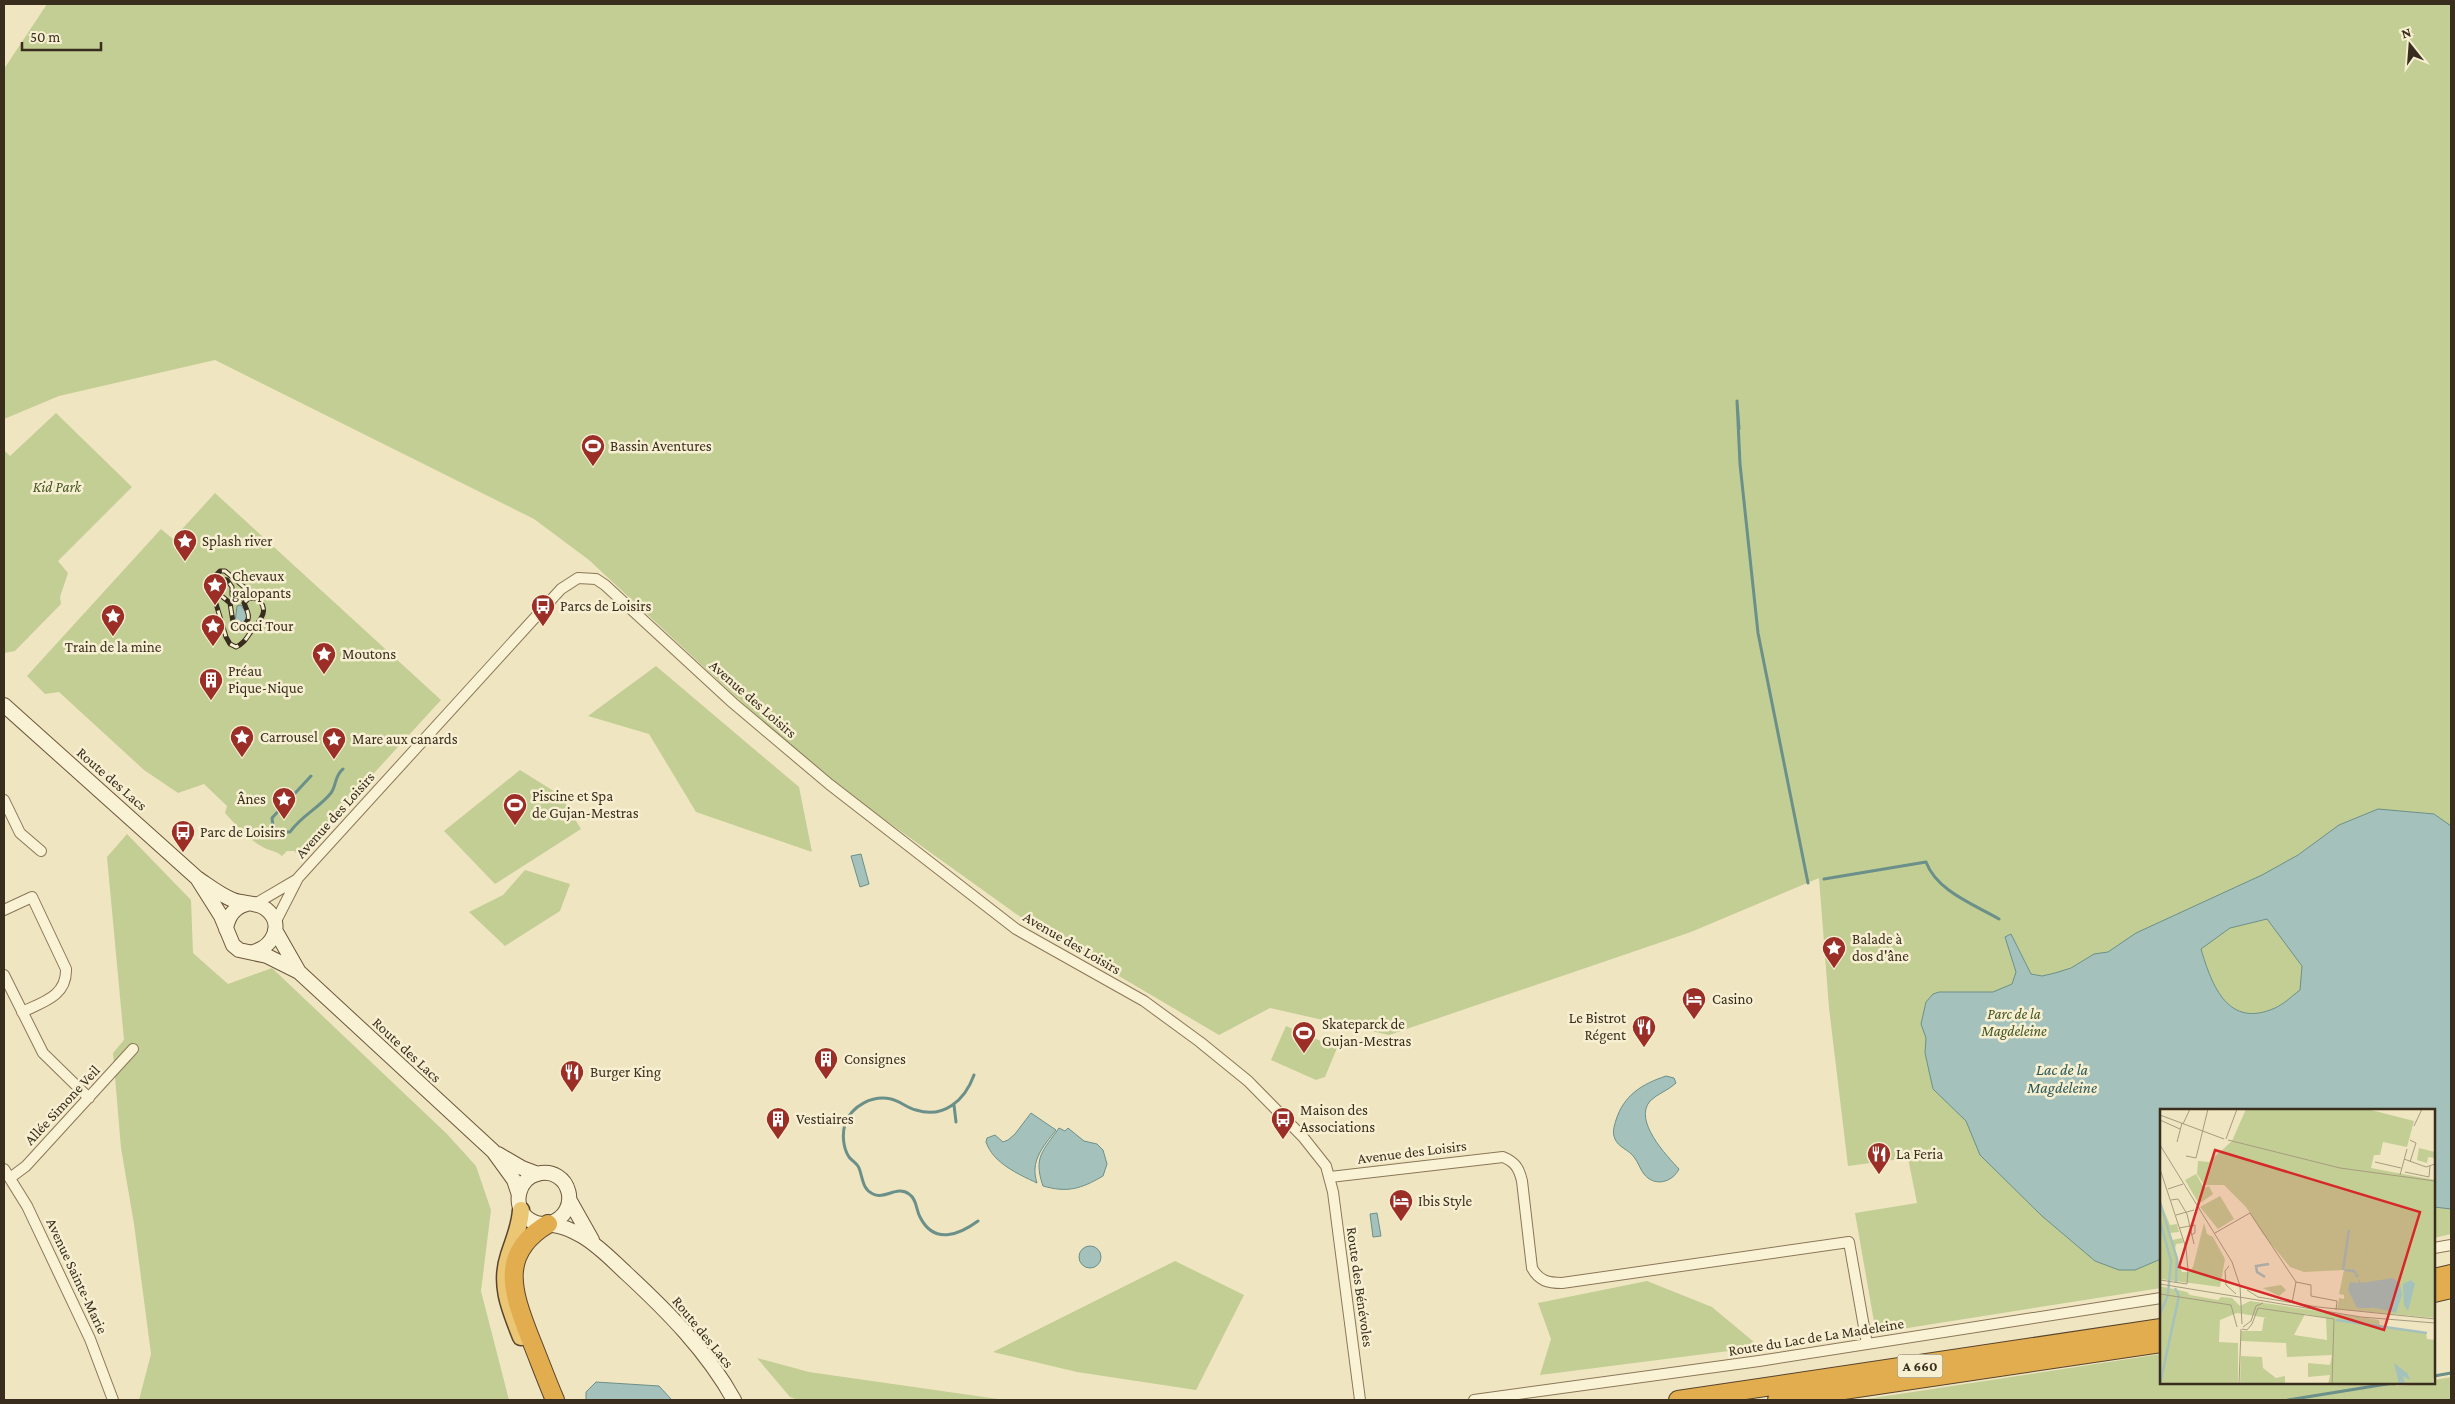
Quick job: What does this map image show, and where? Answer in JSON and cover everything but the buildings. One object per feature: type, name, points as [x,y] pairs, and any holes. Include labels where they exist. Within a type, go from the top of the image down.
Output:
[{"type":"highway","points":[[520,1203],[518,1232],[505,1267],[505,1294],[546,1400]]},
{"type":"highway","points":[[548,1224],[524,1244],[517,1257],[513,1277],[517,1304],[555,1400]]},
{"type":"highway","points":[[2435,1278],[2451,1274]]},
{"type":"highway","points":[[2435,1293],[2451,1289]]},
{"type":"highway","name":"A 660","points":[[1678,1400],[2160,1328]]},
{"type":"highway","name":"A 660","points":[[1777,1400],[2160,1343]]},
{"type":"main road","name":"Route des Lacs","points":[[4,704],[197,878],[224,896],[265,908],[299,972]]},
{"type":"main road","name":"Route des Lacs","points":[[197,878],[221,916],[233,945],[239,950],[267,956],[299,972],[493,1151],[514,1180],[520,1203],[532,1222],[570,1230],[599,1248]]},
{"type":"main road","points":[[226,930],[230,914],[236,908],[251,904]]},
{"type":"main road","points":[[253,952],[267,946],[272,941],[275,926]]},
{"type":"main road","name":"Route des Lacs","points":[[493,1151],[522,1168],[538,1174],[546,1173],[561,1179],[570,1193],[570,1201],[585,1230],[599,1248],[654,1298],[687,1333],[712,1365],[734,1400]]},
{"type":"main road","points":[[520,1203],[525,1182],[538,1174]]},
{"type":"main road","points":[[548,1224],[563,1217],[570,1201]]},
{"type":"street","name":"Avenue des Loisirs","points":[[275,926],[298,878],[561,589],[578,578],[596,579],[635,612],[733,704],[830,784],[1016,929],[1144,1001],[1214,1053],[1248,1081],[1303,1137],[1323,1162],[1330,1177],[1503,1157],[1513,1161],[1520,1171],[1522,1181],[1532,1268],[1537,1276],[1548,1283],[1562,1283],[1849,1242],[1867,1344]]},
{"type":"street","points":[[4,800],[20,833],[41,851]]},
{"type":"street","name":"Avenue des Loisirs","points":[[251,904],[298,878]]},
{"type":"street","points":[[4,910],[32,897],[66,968],[65,980],[58,994],[22,1012]]},
{"type":"street","points":[[4,975],[46,1058],[90,1098]]},
{"type":"street","name":"Allée Simone Veil","points":[[10,1178],[26,1166],[133,1049]]},
{"type":"street","name":"Avenue Sainte-Marie","points":[[4,1169],[27,1206],[90,1338],[113,1400]]},
{"type":"street","name":"Route des Bénévoles","points":[[1330,1177],[1360,1400]]},
{"type":"street","points":[[2435,1248],[2451,1245]]},
{"type":"street","name":"Route du Lac de La Madeleine","points":[[1474,1400],[1661,1376],[2160,1298]]},
{"type":"green space","name":"Parc de la Magdeleine","points":[[47,4],[2451,4],[2451,1234],[2435,1238],[2435,1109],[2160,1109],[2160,1288],[1876,1333],[1855,1213],[1917,1203],[1908,1158],[1848,1166],[1829,1008],[1819,878],[1691,932],[1389,1035],[1270,1008],[1219,1035],[1029,923],[811,767],[589,560],[534,519],[215,360],[59,396],[4,419],[4,69]]},
{"type":"green space","name":"Kid Park","points":[[56,413],[132,487],[58,561],[68,573],[60,597],[61,604],[15,651],[4,653],[4,450],[10,456]]},
{"type":"green space","points":[[215,493],[441,700],[299,855],[294,851],[287,851],[282,856],[264,848],[251,839],[225,813],[227,806],[204,784],[178,793],[144,770],[59,692],[45,694],[27,676],[161,529],[173,539]]},
{"type":"green space","points":[[656,666],[799,787],[812,852],[696,812],[649,734],[588,716]]},
{"type":"green space","name":"Piscine et Spa de Gujan-Mestras","points":[[520,770],[560,795],[581,829],[495,884],[444,831]]},
{"type":"green space","points":[[127,834],[191,900],[193,953],[228,984],[272,968],[447,1134],[476,1166],[491,1210],[481,1291],[509,1400],[139,1400],[151,1354],[134,1224],[121,1148],[113,1053],[124,1040],[107,857]]},
{"type":"green space","points":[[525,870],[570,884],[560,911],[505,946],[469,912],[503,895]]},
{"type":"green space","name":"Skateparck de Gujan-Mestras","points":[[1286,1026],[1337,1048],[1325,1077],[1316,1080],[1271,1060]]},
{"type":"green space","points":[[1175,1261],[1244,1295],[1196,1390],[1077,1372],[993,1352]]},
{"type":"green space","points":[[1647,1281],[1712,1307],[1760,1347],[1540,1375],[1551,1339],[1538,1303]]},
{"type":"green space","points":[[2160,1354],[2160,1384],[2395,1384],[2396,1386],[2435,1384],[2435,1380],[2451,1377],[2451,1400],[1860,1400]]},
{"type":"green space","points":[[757,1358],[809,1372],[1005,1400],[798,1400],[790,1397]]},
{"type":"water","points":[[241,605],[247,614],[247,620],[238,623],[235,622],[237,606]]},
{"type":"water","name":"Lac de la Magdeleine","points":[[2378,809],[2434,814],[2451,826],[2451,1209],[2435,1207],[2435,1109],[2160,1109],[2160,1259],[2135,1270],[2119,1270],[2095,1261],[2042,1216],[1980,1155],[1966,1121],[1933,1089],[1925,1053],[1926,1038],[1921,1024],[1926,1002],[1933,994],[1939,992],[1993,992],[2012,984],[2016,972],[2005,937],[2011,934],[2031,974],[2042,976],[2055,973],[2071,968],[2094,954],[2108,952],[2136,933],[2262,875],[2298,855],[2339,825]],"holes":[[[2267,919],[2302,966],[2300,990],[2275,1008],[2259,1013],[2245,1013],[2234,1008],[2224,1000],[2211,977],[2201,949],[2230,928]]]},
{"type":"water","points":[[861,854],[869,884],[860,887],[851,856]]},
{"type":"water","points":[[1666,1076],[1674,1078],[1676,1083],[1650,1101],[1646,1109],[1646,1118],[1654,1138],[1679,1169],[1672,1178],[1658,1182],[1648,1178],[1632,1155],[1616,1142],[1614,1130],[1619,1111],[1629,1097],[1649,1083]]},
{"type":"water","points":[[1031,1113],[1056,1130],[1036,1161],[1035,1175],[1037,1183],[1014,1172],[1000,1162],[989,1149],[986,1142],[987,1138],[995,1135],[1003,1142],[1008,1140]]},
{"type":"water","points":[[1059,1128],[1065,1131],[1068,1128],[1084,1141],[1097,1144],[1103,1150],[1107,1164],[1103,1176],[1081,1187],[1059,1189],[1043,1186],[1039,1161],[1044,1149]]},
{"type":"water","points":[[1377,1213],[1381,1236],[1373,1237],[1370,1214]]},
{"type":"water","points":[[1090,1246],[1098,1249],[1101,1257],[1098,1265],[1090,1268],[1082,1265],[1079,1257],[1082,1249]]},
{"type":"water","points":[[596,1382],[659,1386],[672,1400],[586,1400],[586,1392]]},
{"type":"waterway","points":[[1739,429],[1737,401],[1740,464],[1758,633],[1808,883]]},
{"type":"waterway","points":[[311,776],[272,818],[273,826],[279,832],[290,832],[299,821],[326,798],[333,790],[338,775],[343,769]]},
{"type":"waterway","points":[[1824,879],[1926,862],[1931,872],[1947,889],[1999,919]]},
{"type":"waterway","points":[[974,1075],[959,1099],[952,1105],[936,1112],[916,1110],[891,1099],[870,1100],[858,1107],[848,1117],[843,1136],[847,1153],[858,1166],[863,1183],[869,1192],[877,1195],[900,1191],[909,1194],[912,1196],[920,1217],[926,1226],[939,1234],[955,1233],[978,1221]]},
{"type":"waterway","points":[[954,1105],[956,1122]]},
{"type":"waterway","points":[[2435,1376],[2451,1373]]},
{"type":"waterway","points":[[2288,1400],[2387,1384]]},
{"type":"railway","points":[[220,571],[225,571],[244,587],[246,594],[244,598],[236,599],[232,595],[232,587],[227,580],[221,579],[217,582],[218,593],[230,603],[233,622],[239,626],[243,626],[246,623],[248,615],[244,603],[249,598],[258,599],[263,608],[262,617],[244,641],[236,647],[230,644],[226,637],[214,597],[212,583],[214,577],[220,571]]},
{"type":"place","name":"Bassin Aventures","points":[[593,467]]},
{"type":"place","name":"Splash river","points":[[185,562]]},
{"type":"place","name":"Chevaux galopants","points":[[215,606]]},
{"type":"place","name":"Parcs de Loisirs","points":[[543,627]]},
{"type":"place","name":"Train de la mine","points":[[113,637]]},
{"type":"place","name":"Cocci Tour","points":[[213,647]]},
{"type":"place","name":"Moutons","points":[[324,675]]},
{"type":"place","name":"Préau Pique-Nique","points":[[211,701]]},
{"type":"place","name":"Carrousel","points":[[242,758]]},
{"type":"place","name":"Mare aux canards","points":[[334,760]]},
{"type":"place","name":"Ânes","points":[[284,820]]},
{"type":"place","name":"Piscine et Spa de Gujan-Mestras","points":[[515,826]]},
{"type":"place","name":"Parc de Loisirs","points":[[183,853]]},
{"type":"place","name":"Balade à dos d'âne","points":[[1834,969]]},
{"type":"place","name":"Casino","points":[[1694,1020]]},
{"type":"place","name":"Le Bistrot Régent","points":[[1644,1048]]},
{"type":"place","name":"Skateparck de Gujan-Mestras","points":[[1304,1054]]},
{"type":"place","name":"Consignes","points":[[826,1080]]},
{"type":"place","name":"Burger King","points":[[572,1093]]},
{"type":"place","name":"Vestiaires","points":[[778,1140]]},
{"type":"place","name":"Maison des Associations","points":[[1283,1140]]},
{"type":"place","name":"La Feria","points":[[1879,1175]]},
{"type":"place","name":"Ibis Style","points":[[1401,1222]]}]
